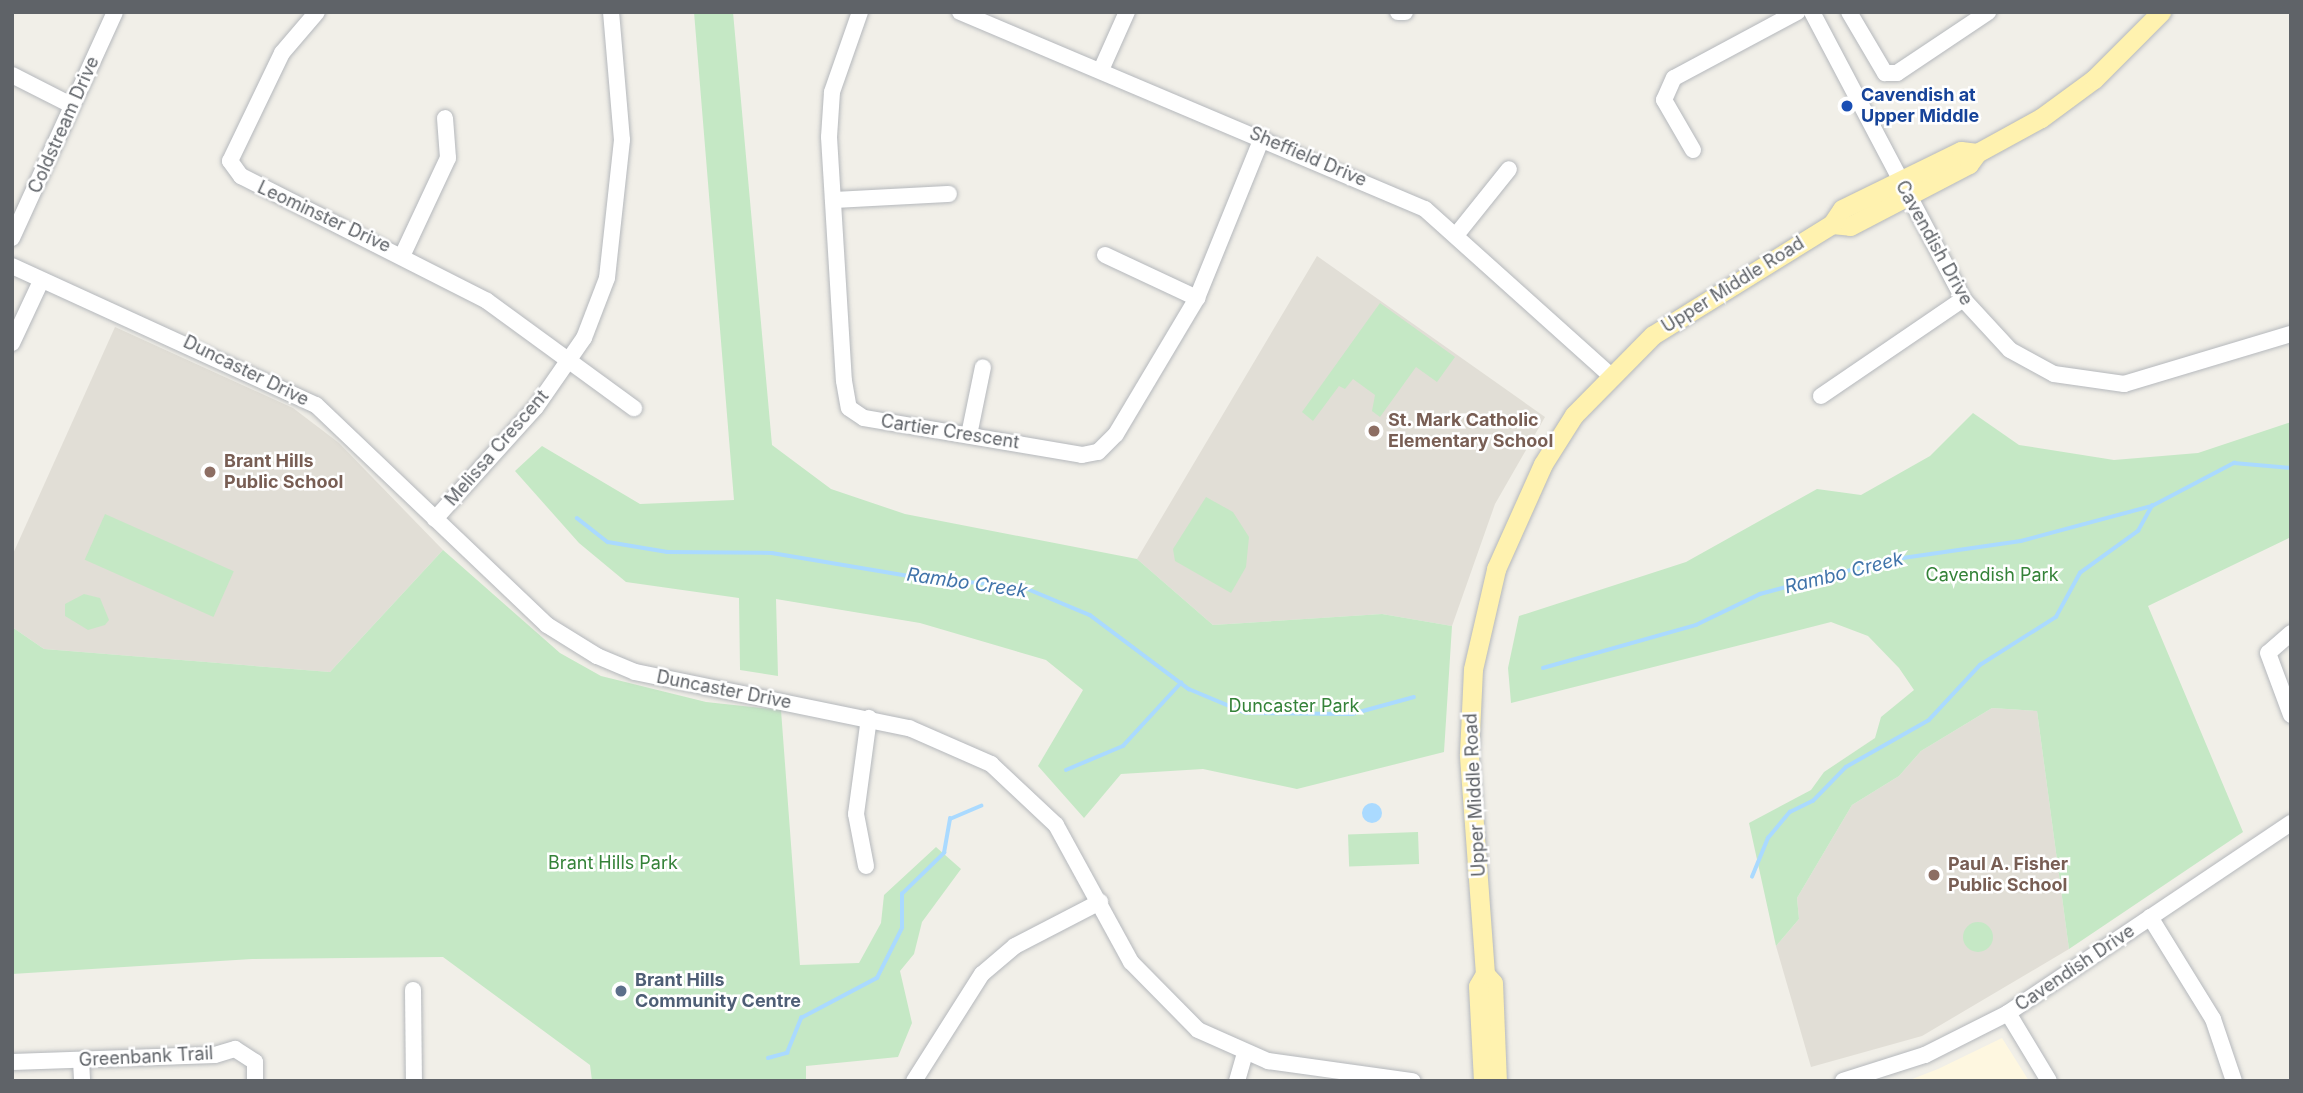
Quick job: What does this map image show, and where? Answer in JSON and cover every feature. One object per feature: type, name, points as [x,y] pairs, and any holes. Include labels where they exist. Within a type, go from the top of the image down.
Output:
[{"type":"main road","name":"Upper Middle Road","points":[[1482,1081],[1478,986],[1485,974],[1469,754],[1473,669],[1484,614],[1507,540],[1543,464],[1609,374],[1698,303],[1832,224],[1842,209],[1904,188],[1961,151],[1978,153],[2094,79],[2161,12]]},
{"type":"main road","name":"Upper Middle Road","points":[[1485,974],[1493,983],[1497,1081]]},
{"type":"street","name":"Coldstream Drive","points":[[12,238],[115,12]]},
{"type":"street","name":"Leominster Drive","points":[[317,12],[282,53],[230,161],[260,188],[403,254],[487,301],[634,408]]},
{"type":"street","name":"Melissa Crescent","points":[[435,519],[536,407],[568,361],[607,278],[617,232],[622,140],[611,12]]},
{"type":"street","name":"Cartier Crescent","points":[[860,12],[832,92],[833,200],[849,408],[863,418],[1098,452],[1116,434],[1197,298],[1262,138]]},
{"type":"street","name":"Sheffield Drive","points":[[960,12],[1425,209],[1457,234],[1609,374]]},
{"type":"street","points":[[1101,70],[1126,12]]},
{"type":"street","points":[[1398,12],[1405,12]]},
{"type":"street","points":[[1693,150],[1664,100],[1674,78],[1797,12]]},
{"type":"street","name":"Cavendish Drive","points":[[1812,12],[1962,299],[1988,332],[2032,364],[2097,384],[2149,381],[2291,334]]},
{"type":"street","points":[[1849,12],[1885,73],[1897,73],[1988,12]]},
{"type":"street","points":[[12,75],[71,105]]},
{"type":"street","points":[[403,254],[448,158],[445,118]]},
{"type":"street","points":[[1457,234],[1508,169]]},
{"type":"street","points":[[833,200],[949,194]]},
{"type":"street","points":[[1105,255],[1197,298]]},
{"type":"street","name":"Duncaster Drive","points":[[12,266],[316,405],[547,625],[597,656],[635,672],[869,718],[958,746],[1002,772],[1056,825],[1154,992],[1198,1030],[1245,1053],[1309,1069],[1413,1081]]},
{"type":"street","points":[[12,343],[41,281]]},
{"type":"street","points":[[1821,396],[1962,299]]},
{"type":"street","points":[[969,435],[983,368]]},
{"type":"street","points":[[2291,633],[2267,653],[2291,715]]},
{"type":"street","points":[[866,866],[856,814],[869,718]]},
{"type":"street","name":"Cavendish Drive","points":[[1843,1081],[1925,1055],[2008,1013],[2291,823]]},
{"type":"street","points":[[914,1081],[982,974],[1016,946],[1100,902]]},
{"type":"street","points":[[2150,917],[2213,1019],[2234,1081]]},
{"type":"street","points":[[413,990],[414,1081]]},
{"type":"street","points":[[2008,1013],[2049,1081]]},
{"type":"street","name":"Greenbank Trail","points":[[12,1062],[215,1055],[235,1049],[255,1062],[255,1081]]},
{"type":"street","points":[[1237,1081],[1245,1053]]},
{"type":"street","points":[[81,1060],[82,1081]]},
{"type":"shaded area","name":"St. Mark Catholic Elementary School","points":[[1317,256],[1545,417],[1495,504],[1452,626],[1382,614],[1213,625],[1137,559]]},
{"type":"shaded area","name":"Brant Hills Public School","points":[[115,327],[293,408],[339,443],[443,550],[330,672],[44,649],[12,627],[12,556]]},
{"type":"shaded area","name":"Paul A. Fisher Public School","points":[[1992,708],[2037,711],[2069,949],[1922,1036],[1811,1067],[1776,946],[1799,919],[1797,898],[1852,805],[1899,776],[1921,751]]},
{"type":"shaded area","points":[[2002,1038],[2029,1081],[1907,1081],[1938,1069]]},
{"type":"green space","name":"Duncaster Park","points":[[694,12],[733,12],[772,445],[831,489],[905,514],[1137,559],[1213,625],[1382,614],[1452,626],[1444,752],[1297,789],[1203,769],[1121,774],[1084,818],[1038,766],[1083,690],[1046,660],[920,623],[776,599],[778,676],[740,670],[739,598],[626,582],[579,543],[515,471],[542,446],[640,504],[734,500]]},
{"type":"green space","points":[[1380,303],[1455,357],[1437,382],[1416,367],[1380,417],[1372,411],[1375,395],[1353,379],[1345,389],[1339,386],[1313,421],[1302,412]]},
{"type":"green space","name":"Cavendish Park","points":[[1973,413],[2019,445],[2114,460],[2198,453],[2291,422],[2291,537],[2148,606],[2243,832],[2069,949],[2037,711],[1992,708],[1921,751],[1899,776],[1852,805],[1797,898],[1799,919],[1776,946],[1749,823],[1811,790],[1824,772],[1875,738],[1881,717],[1914,690],[1899,668],[1868,636],[1831,622],[1511,703],[1508,668],[1519,616],[1686,562],[1817,489],[1861,495],[1930,456]]},
{"type":"green space","points":[[1206,497],[1233,512],[1249,537],[1246,567],[1231,593],[1175,561],[1173,549]]},
{"type":"green space","points":[[105,514],[234,571],[213,617],[85,560]]},
{"type":"green space","name":"Brant Hills Park","points":[[443,550],[560,653],[601,676],[706,702],[781,710],[800,965],[859,963],[881,923],[884,895],[936,847],[961,869],[922,922],[914,954],[900,971],[912,1023],[898,1057],[806,1066],[806,1081],[592,1081],[590,1065],[443,957],[252,959],[12,974],[12,627],[44,649],[330,672]]},
{"type":"green space","points":[[84,594],[100,598],[109,620],[105,625],[88,630],[65,616],[65,604]]},
{"type":"green space","points":[[1418,832],[1419,864],[1349,866],[1348,834]]},
{"type":"green space","points":[[1978,922],[1989,926],[1993,937],[1989,948],[1978,952],[1967,948],[1963,937],[1967,926]]},
{"type":"water","points":[[1372,803],[1379,806],[1382,813],[1379,820],[1372,823],[1365,820],[1362,813],[1365,806]]},
{"type":"waterway","name":"Rambo Creek","points":[[1543,668],[1696,625],[1760,594],[1889,560],[2021,541],[2152,506],[2234,463],[2291,468]]},
{"type":"waterway","points":[[1752,877],[1768,838],[1790,812],[1813,801],[1846,767],[1929,720],[1980,665],[2056,617],[2080,573],[2138,531],[2152,506]]},
{"type":"waterway","name":"Rambo Creek","points":[[577,518],[608,542],[667,552],[772,553],[922,578],[1023,587],[1090,615],[1189,689],[1246,713],[1352,714],[1414,697]]},
{"type":"waterway","points":[[1066,770],[1123,746],[1181,683]]},
{"type":"waterway","points":[[768,1058],[787,1053],[801,1018],[877,978],[902,928],[902,894],[944,853],[950,819],[981,806]]},
{"type":"place","name":"Cavendish at Upper Middle","points":[[1847,106]]},
{"type":"place","name":"St. Mark Catholic Elementary School","points":[[1374,431]]},
{"type":"place","name":"Brant Hills Public School","points":[[210,472]]},
{"type":"place","name":"Paul A. Fisher Public School","points":[[1934,875]]},
{"type":"place","name":"Brant Hills Community Centre","points":[[621,991]]}]
